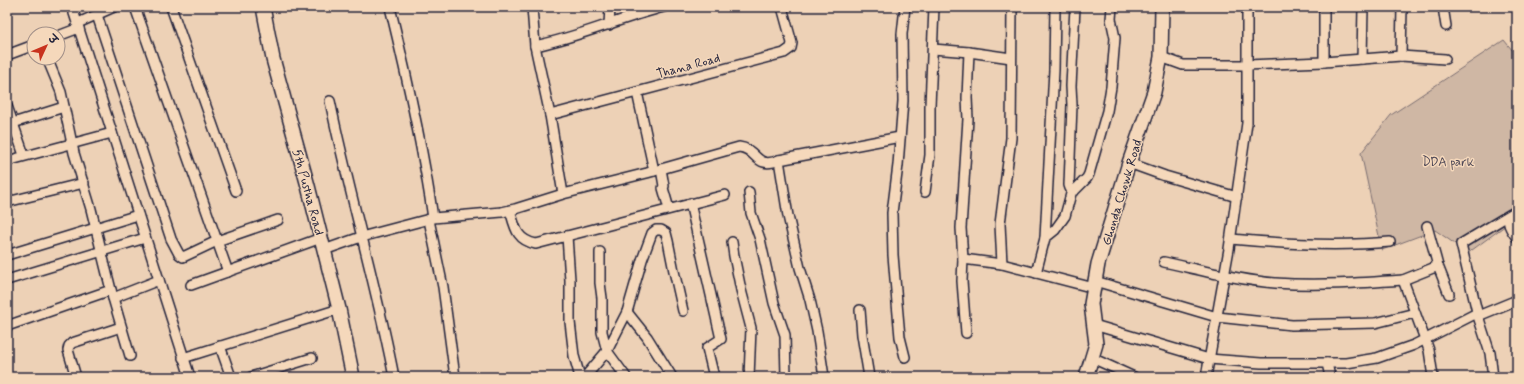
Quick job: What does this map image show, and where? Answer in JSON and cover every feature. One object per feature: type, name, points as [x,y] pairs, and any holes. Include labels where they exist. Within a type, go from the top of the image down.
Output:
[{"type":"street","points":[[72,7],[190,377]]},
{"type":"street","points":[[66,32],[114,7]]},
{"type":"street","points":[[135,7],[228,272]]},
{"type":"street","points":[[171,7],[236,191]]},
{"type":"street","name":"5th Pustha Road","points":[[263,7],[273,59],[339,309],[353,377]]},
{"type":"street","points":[[390,7],[415,114],[428,182],[431,219],[455,377]]},
{"type":"street","points":[[532,7],[535,46],[550,115],[563,194]]},
{"type":"street","points":[[609,25],[610,7]]},
{"type":"street","points":[[535,46],[609,25],[651,9],[664,7]]},
{"type":"street","name":"Thana Road","points":[[550,115],[784,52],[791,48],[792,42],[782,7]]},
{"type":"street","points":[[905,7],[902,34],[903,100],[892,213],[892,255],[900,337],[905,357]]},
{"type":"street","points":[[925,192],[930,154],[930,106],[934,7]]},
{"type":"street","points":[[1002,264],[1000,224],[1011,138],[1012,7]]},
{"type":"street","points":[[1036,273],[1045,238],[1056,7]]},
{"type":"street","points":[[1045,238],[1055,230],[1065,216],[1072,190],[1069,185],[1072,105],[1070,86],[1076,7]]},
{"type":"street","points":[[1072,190],[1078,188],[1089,174],[1107,111],[1111,87],[1115,38],[1111,19],[1112,7]]},
{"type":"street","name":"Ghonda Chowk Road","points":[[1086,377],[1096,344],[1091,304],[1098,264],[1129,163],[1154,92],[1161,57],[1162,7]]},
{"type":"street","points":[[1206,377],[1231,238],[1247,123],[1247,7]]},
{"type":"street","points":[[1324,7],[1324,62]]},
{"type":"street","points":[[1362,59],[1364,7]]},
{"type":"street","points":[[1401,56],[1402,7]]},
{"type":"street","points":[[1443,7],[1446,26]]},
{"type":"street","points":[[97,15],[175,249],[179,254],[183,257],[217,241],[278,220]]},
{"type":"street","points":[[7,55],[26,48]]},
{"type":"street","points":[[933,49],[1011,58]]},
{"type":"street","points":[[966,333],[962,281],[963,259],[961,228],[968,119],[967,98],[969,52]]},
{"type":"street","points":[[1161,57],[1184,65],[1247,65],[1324,62],[1401,56],[1445,59]]},
{"type":"street","points":[[50,66],[61,92],[71,143],[84,183],[112,294],[130,356]]},
{"type":"street","points":[[637,92],[657,170],[664,186],[663,188],[669,209]]},
{"type":"street","points":[[330,101],[361,237],[380,309],[394,377]]},
{"type":"street","points":[[7,106],[24,155]]},
{"type":"street","points":[[13,123],[64,107]]},
{"type":"street","points":[[7,161],[24,155],[112,133]]},
{"type":"street","points":[[192,285],[228,272],[322,244],[361,237],[431,219],[510,210],[563,194],[739,147],[744,148],[766,164],[779,160],[900,137]]},
{"type":"street","points":[[779,160],[788,216],[817,331],[824,377]]},
{"type":"street","points":[[1129,163],[1166,176],[1237,197]]},
{"type":"street","points":[[7,202],[84,183]]},
{"type":"street","points":[[749,192],[751,213],[760,239],[774,303],[785,335],[786,377]]},
{"type":"street","points":[[510,210],[520,237],[527,242],[536,244],[725,195]]},
{"type":"street","points":[[690,204],[721,338],[707,348],[714,377]]},
{"type":"street","points":[[1514,212],[1508,223],[1510,229],[1517,238]]},
{"type":"street","points":[[1493,377],[1490,352],[1478,314],[1461,244],[1514,212]]},
{"type":"street","points":[[7,255],[138,215]]},
{"type":"street","points":[[1427,226],[1438,266],[1449,294]]},
{"type":"street","points":[[585,377],[607,351],[627,312],[642,260],[652,233],[656,230],[661,230],[666,233],[683,311]]},
{"type":"street","points":[[567,236],[570,280],[570,322],[574,356],[580,377]]},
{"type":"street","points":[[7,280],[145,238]]},
{"type":"street","points":[[1231,238],[1277,244],[1328,246],[1390,242]]},
{"type":"street","points":[[732,242],[741,290],[751,328],[749,377]]},
{"type":"street","points":[[600,252],[602,332],[607,351],[626,377]]},
{"type":"street","points":[[963,259],[1002,264],[1036,273],[1094,285],[1217,317],[1292,325],[1375,323],[1415,313]]},
{"type":"street","points":[[1164,262],[1224,276],[1275,283],[1342,284],[1403,280],[1438,266]]},
{"type":"street","points":[[7,326],[158,280]]},
{"type":"street","points":[[1403,280],[1429,350],[1433,377]]},
{"type":"street","points":[[1094,325],[1209,359],[1261,363],[1346,363],[1377,358],[1414,345],[1478,314],[1517,300]]},
{"type":"street","points":[[183,358],[339,309]]},
{"type":"street","points":[[860,310],[862,335],[869,377]]},
{"type":"street","points":[[627,312],[647,337],[672,377]]},
{"type":"street","points":[[76,377],[68,350],[69,346],[72,343],[121,327]]},
{"type":"street","points":[[220,346],[231,377]]},
{"type":"street","points":[[251,377],[312,358]]},
{"type":"street","points":[[1092,358],[1134,377]]},
{"type":"street","points":[[1327,363],[1330,377]]},
{"type":"green space","name":"DDA park","points":[[1504,40],[1517,56],[1517,217],[1468,253],[1435,230],[1382,250],[1361,153],[1391,115]]}]
